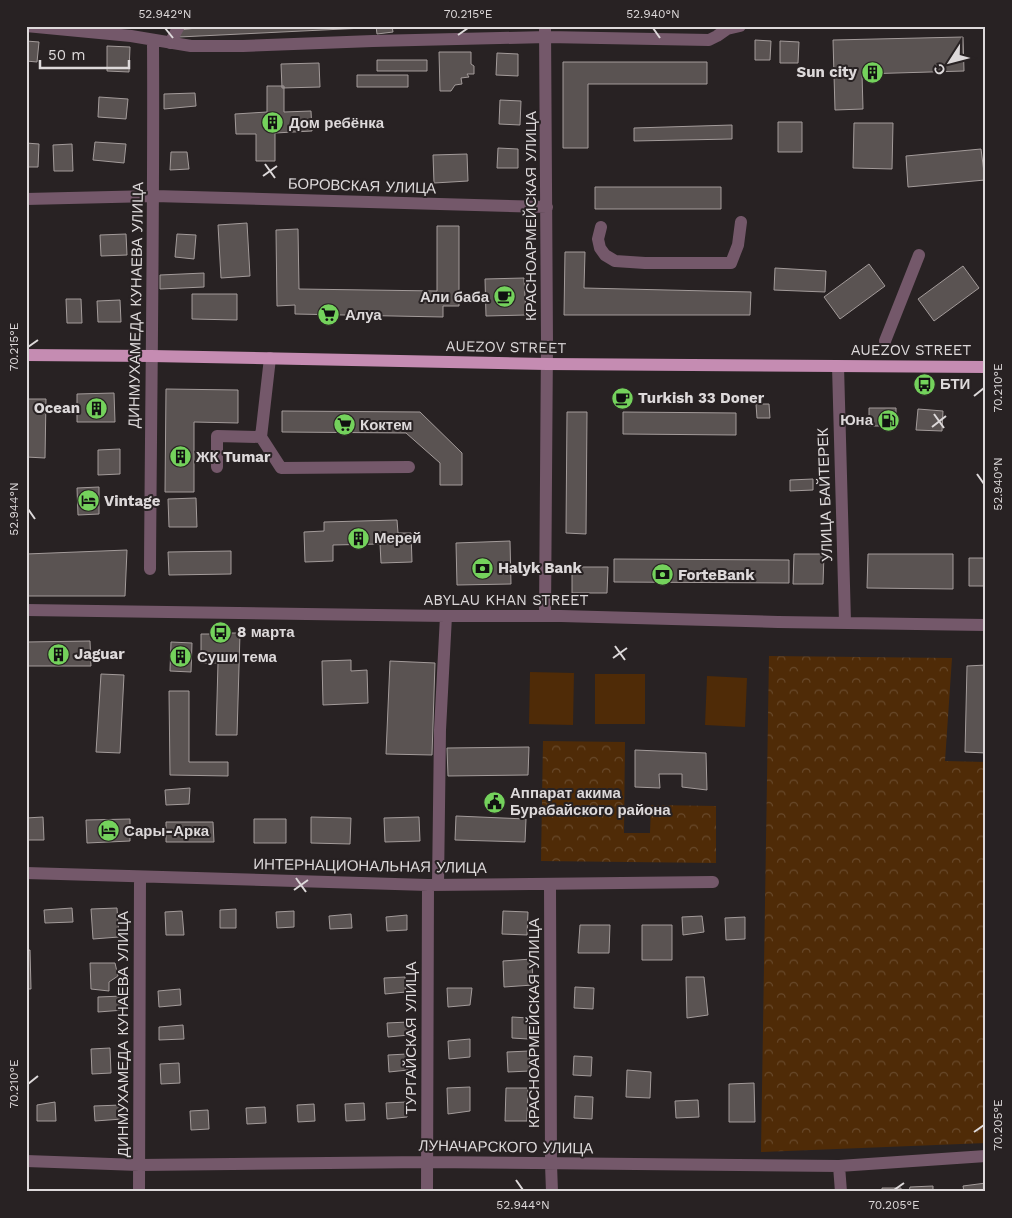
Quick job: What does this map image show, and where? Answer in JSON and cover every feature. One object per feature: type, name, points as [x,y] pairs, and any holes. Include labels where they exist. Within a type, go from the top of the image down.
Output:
[{"type":"main road","name":"AUEZOV STREET","points":[[26,355],[547,364],[986,366]]},
{"type":"street","points":[[26,26],[131,36],[191,46],[243,46],[546,32],[709,40],[727,29],[740,26]]},
{"type":"street","points":[[170,43],[179,26]]},
{"type":"street","name":"КРАСНОАРМЕЙСКАЯ УЛИЦА","points":[[545,616],[547,364],[546,32]]},
{"type":"street","name":"ДИНМУХАМЕДА КУНАЕВА УЛИЦА","points":[[150,569],[154,196],[153,41]]},
{"type":"street","name":"БОРОВСКАЯ УЛИЦА","points":[[26,199],[154,196],[547,207]]},
{"type":"street","points":[[600,227],[598,239],[600,248],[605,255],[615,261],[731,263],[738,245],[741,222]]},
{"type":"street","points":[[885,341],[919,255]]},
{"type":"street","points":[[270,358],[261,437],[281,468],[409,467]]},
{"type":"street","name":"УЛИЦА БАЙТЕРЕК","points":[[838,366],[845,622]]},
{"type":"street","points":[[217,467],[217,436],[261,437]]},
{"type":"street","name":"ABYLAU KHAN STREET","points":[[26,610],[545,616],[986,625]]},
{"type":"street","name":"ТУРГАЙСКАЯ УЛИЦА","points":[[427,1192],[433,885],[446,616]]},
{"type":"street","name":"ИНТЕРНАЦИОНАЛЬНАЯ УЛИЦА","points":[[26,873],[433,885],[713,882]]},
{"type":"street","name":"ДИНМУХАМЕДА КУНАЕВА УЛИЦА","points":[[139,1192],[140,877]]},
{"type":"street","name":"КРАСНОАРМЕЙСКАЯ УЛИЦА","points":[[550,884],[552,1192]]},
{"type":"street","name":"ЛУНАЧАРСКОГО УЛИЦА","points":[[26,1160],[139,1165],[427,1162],[839,1166],[986,1156]]},
{"type":"street","points":[[839,1166],[841,1192]]},
{"type":"green space","points":[[769,656],[952,658],[945,761],[986,762],[986,1143],[761,1152]]},
{"type":"green space","points":[[530,672],[574,673],[573,725],[529,724]]},
{"type":"green space","points":[[595,674],[645,674],[645,724],[595,724]]},
{"type":"green space","points":[[707,676],[747,678],[745,727],[705,725]]},
{"type":"green space","points":[[543,741],[625,742],[624,833],[650,833],[651,805],[716,806],[716,863],[541,861]]},
{"type":"building","points":[[212,26],[364,26],[364,28],[179,37],[180,30]]},
{"type":"building","points":[[376,26],[392,26],[393,32],[377,34]]},
{"type":"building","name":"Sun city","points":[[963,37],[964,71],[862,74],[863,109],[835,110],[833,40]]},
{"type":"building","points":[[755,40],[771,41],[770,60],[755,60]]},
{"type":"building","points":[[26,41],[39,42],[37,62],[26,61]]},
{"type":"building","points":[[780,41],[799,42],[798,63],[780,63]]},
{"type":"building","points":[[107,46],[130,47],[129,72],[107,71]]},
{"type":"building","points":[[439,52],[471,52],[471,64],[474,66],[474,74],[467,74],[469,77],[461,78],[462,84],[455,85],[451,91],[440,91]]},
{"type":"building","points":[[497,53],[518,54],[518,76],[496,75]]},
{"type":"building","points":[[377,60],[427,60],[427,71],[377,71]]},
{"type":"building","points":[[563,62],[707,62],[707,84],[588,84],[588,148],[563,148]]},
{"type":"building","points":[[319,63],[320,87],[282,88],[281,64]]},
{"type":"building","points":[[357,75],[408,75],[408,87],[357,87]]},
{"type":"building","name":"Дом ребёнка","points":[[267,86],[284,86],[284,112],[311,111],[312,131],[275,133],[275,161],[256,161],[256,134],[236,134],[235,114],[267,112]]},
{"type":"building","points":[[195,93],[196,106],[164,109],[164,94]]},
{"type":"building","points":[[99,97],[128,99],[126,119],[98,117]]},
{"type":"building","points":[[500,100],[521,101],[520,125],[499,124]]},
{"type":"building","points":[[778,122],[802,122],[802,152],[778,152]]},
{"type":"building","points":[[854,123],[893,123],[892,169],[853,168]]},
{"type":"building","points":[[732,125],[732,139],[634,141],[634,128]]},
{"type":"building","points":[[95,142],[126,144],[124,163],[93,160]]},
{"type":"building","points":[[26,143],[39,144],[38,167],[26,167]]},
{"type":"building","points":[[72,144],[73,171],[54,171],[53,145]]},
{"type":"building","points":[[498,148],[518,149],[518,168],[497,168]]},
{"type":"building","points":[[981,149],[985,180],[908,187],[906,156]]},
{"type":"building","points":[[171,152],[187,152],[189,169],[170,170]]},
{"type":"building","points":[[467,154],[468,181],[434,183],[433,155]]},
{"type":"building","points":[[595,187],[721,187],[721,209],[595,209]]},
{"type":"building","points":[[247,223],[250,276],[221,278],[218,225]]},
{"type":"building","points":[[437,226],[459,226],[459,306],[443,306],[443,317],[295,314],[295,305],[277,306],[276,230],[298,229],[299,289],[437,291]]},
{"type":"building","points":[[126,234],[127,255],[101,256],[100,235]]},
{"type":"building","points":[[177,234],[196,235],[194,259],[175,257]]},
{"type":"building","points":[[565,252],[585,252],[584,288],[751,292],[750,315],[564,315]]},
{"type":"building","points":[[869,264],[885,286],[840,319],[824,297]]},
{"type":"building","points":[[963,266],[979,288],[934,321],[918,299]]},
{"type":"building","points":[[775,268],[826,271],[825,292],[774,290]]},
{"type":"building","points":[[204,273],[204,287],[160,289],[160,275]]},
{"type":"building","name":"Али баба","points":[[524,278],[526,315],[486,316],[485,279]]},
{"type":"building","points":[[192,294],[237,294],[237,320],[192,319]]},
{"type":"building","points":[[66,299],[81,299],[82,323],[67,323]]},
{"type":"building","points":[[120,300],[121,322],[98,322],[97,301]]},
{"type":"building","name":"ЖК Tumar","points":[[166,389],[238,390],[238,423],[194,422],[194,492],[165,492]]},
{"type":"building","name":"Turkish 33 Doner","points":[[628,392],[629,403],[616,404],[615,393]]},
{"type":"building","name":"Ocean","points":[[114,393],[115,422],[77,422],[77,394]]},
{"type":"building","points":[[26,399],[46,399],[45,458],[26,457]]},
{"type":"building","points":[[756,404],[769,404],[770,418],[757,418]]},
{"type":"building","points":[[869,408],[896,408],[896,426],[869,426]]},
{"type":"building","points":[[918,409],[943,411],[942,431],[916,430]]},
{"type":"building","points":[[282,411],[420,412],[462,453],[462,485],[440,485],[440,463],[406,433],[282,432]]},
{"type":"building","points":[[567,412],[587,412],[586,534],[566,533]]},
{"type":"building","points":[[623,412],[736,413],[736,435],[623,434]]},
{"type":"building","points":[[120,449],[120,474],[98,475],[98,450]]},
{"type":"building","points":[[813,479],[813,490],[790,491],[790,480]]},
{"type":"building","name":"Vintage","points":[[99,487],[99,514],[78,515],[77,488]]},
{"type":"building","points":[[196,498],[197,527],[169,527],[168,499]]},
{"type":"building","name":"Мерей","points":[[397,520],[398,533],[411,533],[412,562],[381,563],[380,544],[333,545],[333,561],[305,562],[304,532],[324,531],[324,522]]},
{"type":"building","points":[[510,541],[511,584],[457,585],[456,543]]},
{"type":"building","points":[[127,550],[125,596],[26,596],[26,554]]},
{"type":"building","points":[[231,551],[231,574],[169,575],[168,552]]},
{"type":"building","points":[[794,554],[824,554],[823,584],[793,584]]},
{"type":"building","points":[[868,554],[953,554],[953,589],[867,588]]},
{"type":"building","points":[[969,558],[986,558],[986,586],[969,586]]},
{"type":"building","points":[[614,559],[789,560],[789,583],[614,582]]},
{"type":"building","points":[[572,567],[608,567],[607,593],[572,593]]},
{"type":"building","points":[[240,633],[237,735],[216,735],[218,663],[201,663],[201,634]]},
{"type":"building","name":"Jaguar","points":[[90,641],[91,666],[26,666],[26,642]]},
{"type":"building","name":"Суши тема","points":[[171,642],[192,643],[191,672],[170,671]]},
{"type":"building","points":[[351,660],[351,671],[367,670],[368,703],[323,705],[322,661]]},
{"type":"building","points":[[390,661],[435,663],[432,755],[386,754]]},
{"type":"building","points":[[986,665],[986,753],[965,752],[967,666]]},
{"type":"building","points":[[101,674],[124,675],[120,753],[96,752]]},
{"type":"building","points":[[169,691],[189,691],[189,762],[228,762],[228,776],[170,775]]},
{"type":"building","points":[[529,747],[528,775],[448,776],[447,748]]},
{"type":"building","points":[[635,750],[706,753],[707,790],[682,787],[682,774],[659,774],[660,788],[635,787]]},
{"type":"building","points":[[190,788],[189,804],[166,805],[165,790]]},
{"type":"building","points":[[456,816],[526,819],[525,842],[455,840]]},
{"type":"building","points":[[43,817],[44,840],[26,840],[26,818]]},
{"type":"building","points":[[311,817],[351,818],[350,844],[311,843]]},
{"type":"building","points":[[419,817],[420,841],[385,842],[384,818]]},
{"type":"building","name":"Сары-Арка","points":[[130,819],[130,841],[87,843],[86,820]]},
{"type":"building","points":[[254,819],[286,819],[286,843],[254,843]]},
{"type":"building","points":[[166,822],[213,822],[214,842],[166,842]]},
{"type":"building","points":[[72,908],[73,922],[45,923],[44,910]]},
{"type":"building","points":[[117,908],[119,937],[93,939],[91,909]]},
{"type":"building","points":[[236,909],[236,928],[220,928],[220,910]]},
{"type":"building","points":[[182,911],[184,935],[166,935],[165,912]]},
{"type":"building","points":[[294,911],[294,927],[277,928],[276,912]]},
{"type":"building","points":[[503,911],[528,912],[527,935],[502,934]]},
{"type":"building","points":[[351,914],[352,928],[330,929],[329,916]]},
{"type":"building","points":[[407,915],[407,930],[387,931],[386,917]]},
{"type":"building","points":[[702,916],[704,932],[683,935],[682,917]]},
{"type":"building","points":[[745,917],[745,939],[726,940],[725,918]]},
{"type":"building","points":[[580,925],[610,925],[609,953],[578,953]]},
{"type":"building","points":[[642,925],[672,925],[672,960],[642,960]]},
{"type":"building","points":[[26,950],[30,950],[31,989],[26,989]]},
{"type":"building","points":[[532,959],[533,985],[504,987],[503,961]]},
{"type":"building","points":[[90,963],[115,963],[118,976],[109,982],[109,991],[91,989]]},
{"type":"building","points":[[405,977],[406,992],[385,994],[384,978]]},
{"type":"building","points":[[686,977],[704,977],[708,1015],[687,1018]]},
{"type":"building","points":[[575,987],[594,988],[593,1009],[574,1008]]},
{"type":"building","points":[[447,988],[472,988],[470,1005],[448,1007]]},
{"type":"building","points":[[180,989],[181,1005],[159,1007],[158,991]]},
{"type":"building","points":[[123,996],[124,1010],[98,1012],[98,997]]},
{"type":"building","points":[[512,1017],[529,1018],[528,1039],[512,1038]]},
{"type":"building","points":[[408,1022],[409,1035],[388,1037],[387,1023]]},
{"type":"building","points":[[183,1025],[184,1039],[159,1040],[159,1027]]},
{"type":"building","points":[[470,1039],[470,1057],[449,1059],[448,1041]]},
{"type":"building","points":[[110,1048],[111,1073],[92,1074],[91,1049]]},
{"type":"building","points":[[529,1051],[530,1071],[508,1072],[507,1052]]},
{"type":"building","points":[[407,1054],[408,1070],[389,1072],[388,1055]]},
{"type":"building","points":[[574,1056],[592,1057],[591,1076],[573,1075]]},
{"type":"building","points":[[179,1063],[180,1083],[161,1084],[160,1064]]},
{"type":"building","points":[[627,1070],[651,1072],[650,1098],[626,1097]]},
{"type":"building","points":[[754,1083],[755,1122],[729,1122],[729,1084]]},
{"type":"building","points":[[470,1087],[470,1111],[448,1114],[447,1088]]},
{"type":"building","points":[[506,1088],[528,1088],[527,1121],[505,1121]]},
{"type":"building","points":[[575,1096],[593,1097],[592,1119],[574,1118]]},
{"type":"building","points":[[698,1100],[699,1117],[676,1118],[675,1101]]},
{"type":"building","points":[[55,1102],[56,1121],[37,1121],[37,1105]]},
{"type":"building","points":[[406,1102],[407,1117],[387,1119],[386,1103]]},
{"type":"building","points":[[364,1103],[365,1120],[346,1121],[345,1104]]},
{"type":"building","points":[[314,1104],[315,1121],[298,1122],[297,1105]]},
{"type":"building","points":[[121,1105],[122,1119],[95,1121],[94,1106]]},
{"type":"building","points":[[265,1107],[266,1123],[247,1124],[246,1108]]},
{"type":"building","points":[[208,1110],[209,1129],[191,1130],[190,1111]]},
{"type":"building","points":[[986,1183],[986,1192],[964,1192],[963,1186]]},
{"type":"building","points":[[933,1186],[933,1192],[909,1192],[910,1187]]},
{"type":"building","points":[[882,1188],[901,1188],[901,1192],[882,1192]]},
{"type":"building","points":[[747,1190],[748,1192],[705,1192]]},
{"type":"building","points":[[865,1190],[880,1190],[880,1192],[865,1192]]},
{"type":"place","name":"Sun city","points":[[873,72]]},
{"type":"place","name":"Дом ребёнка","points":[[273,123]]},
{"type":"place","name":"Али баба","points":[[505,297]]},
{"type":"place","name":"Алуа","points":[[329,315]]},
{"type":"place","name":"БТИ","points":[[924,384]]},
{"type":"place","name":"Turkish 33 Doner","points":[[622,398]]},
{"type":"place","name":"Ocean","points":[[96,408]]},
{"type":"place","name":"Юна","points":[[889,420]]},
{"type":"place","name":"Коктем","points":[[344,425]]},
{"type":"place","name":"ЖК Tumar","points":[[180,457]]},
{"type":"place","name":"Vintage","points":[[88,501]]},
{"type":"place","name":"Мерей","points":[[358,538]]},
{"type":"place","name":"Halyk Bank","points":[[482,568]]},
{"type":"place","name":"ForteBank","points":[[662,575]]},
{"type":"place","name":"8 марта","points":[[221,632]]},
{"type":"place","name":"Jaguar","points":[[58,654]]},
{"type":"place","name":"Суши тема","points":[[181,657]]},
{"type":"place","name":"Аппарат акима Бурабайского района","points":[[494,802]]},
{"type":"place","name":"Сары-Арка","points":[[108,831]]}]
